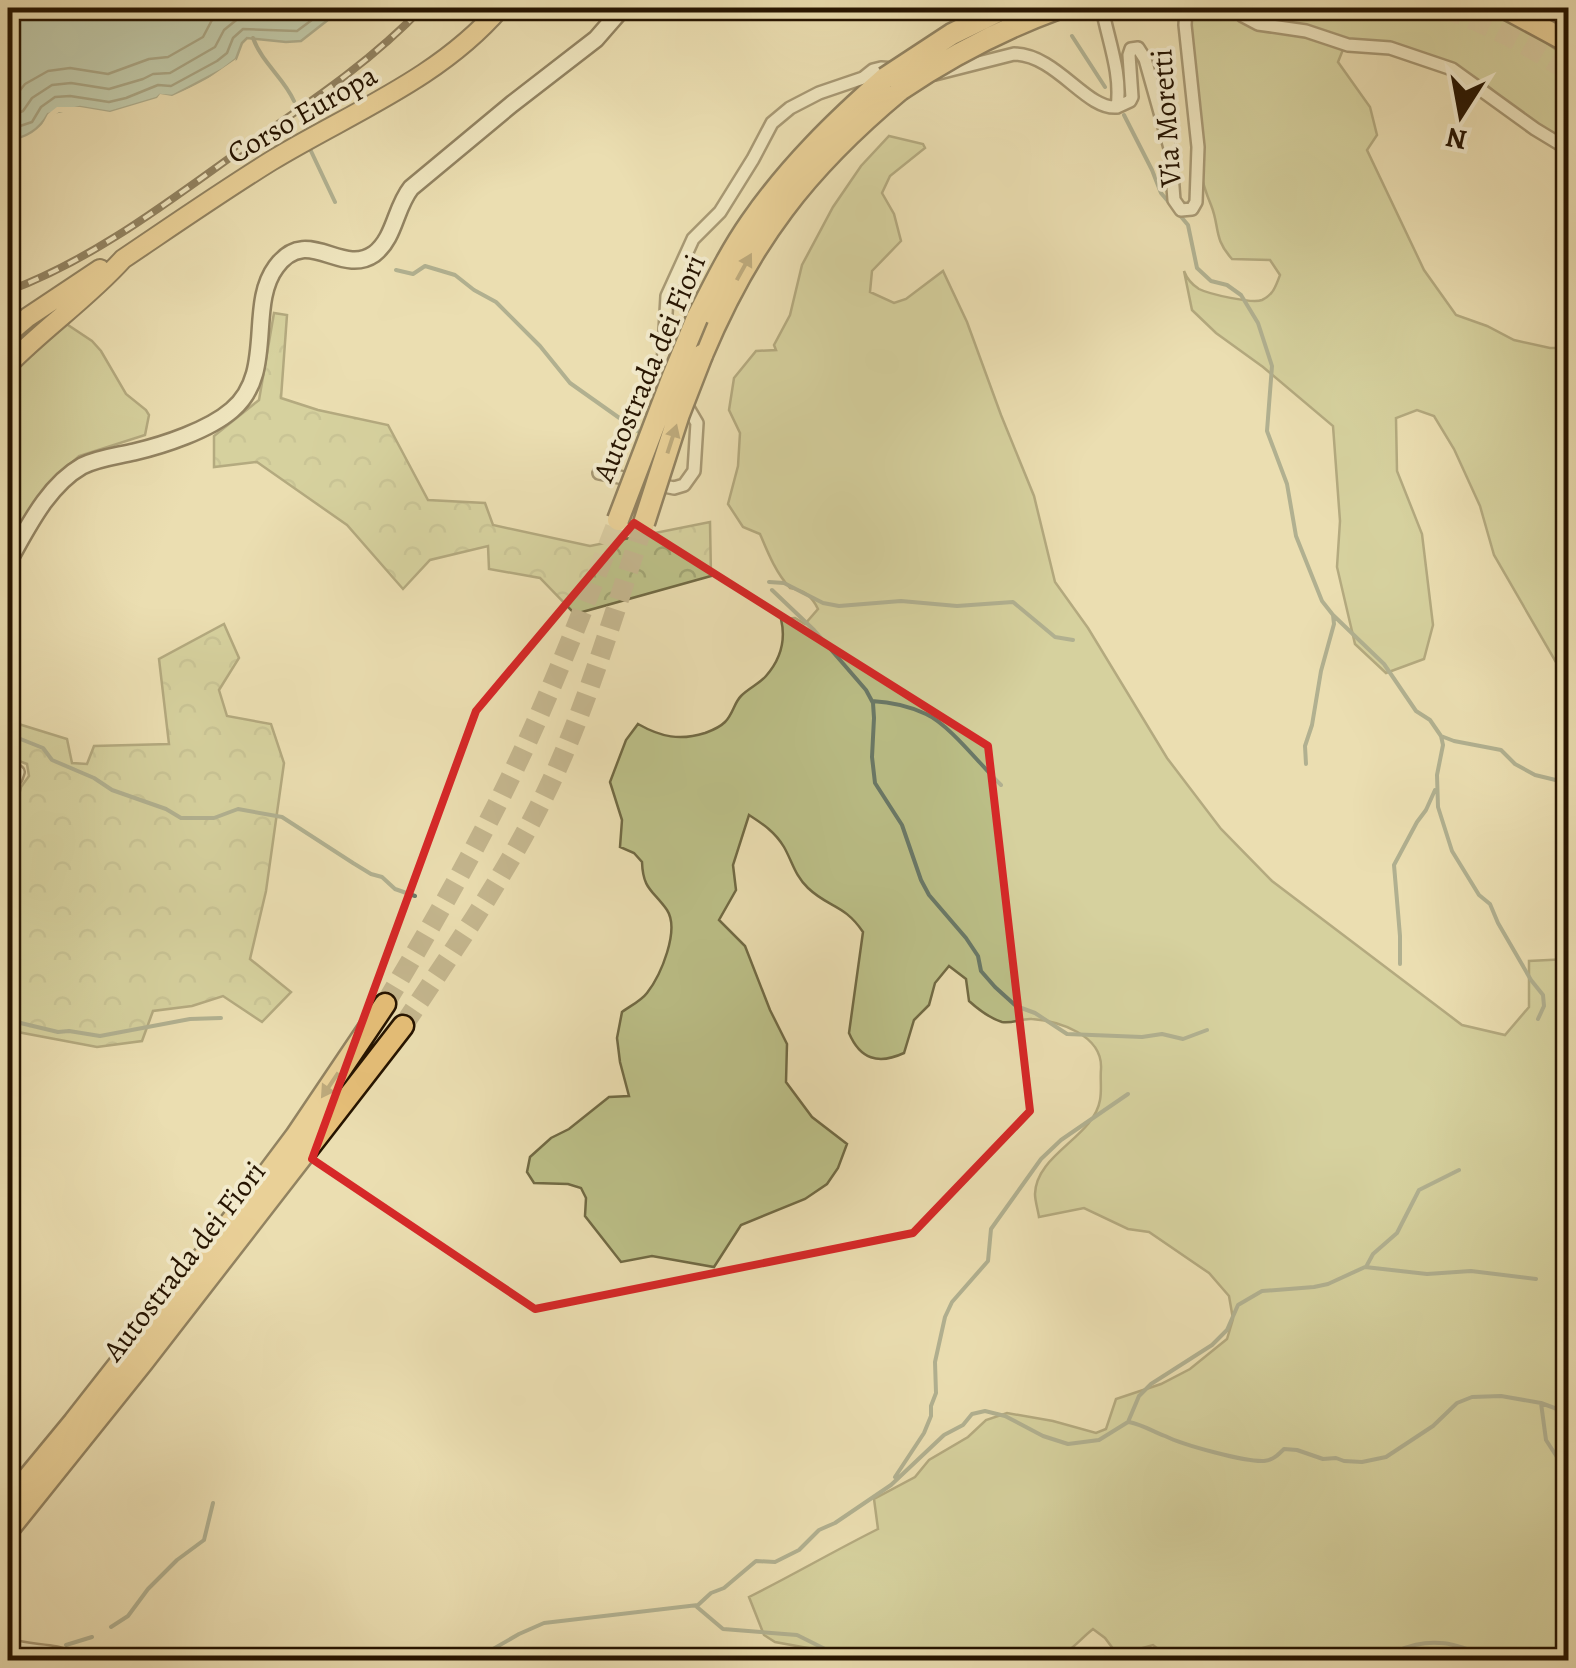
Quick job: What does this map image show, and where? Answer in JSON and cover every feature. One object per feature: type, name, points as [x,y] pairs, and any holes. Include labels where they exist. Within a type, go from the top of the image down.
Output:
[{"type":"highway","name":"Autostrada dei Fiori","points":[[618,520],[698,318],[735,246],[771,194],[820,138],[952,34],[1005,8]]},
{"type":"highway","name":"Autostrada dei Fiori","points":[[644,523],[702,355],[732,288],[792,196],[892,84],[1010,27],[1059,8]]},
{"type":"highway","points":[[1505,8],[1568,42]]},
{"type":"highway","name":"Autostrada dei Fiori","points":[[8,1530],[305,1122],[385,1004]]},
{"type":"highway","name":"Autostrada dei Fiori","points":[[8,1502],[135,1358],[402,1026]]},
{"type":"main road","name":"Corso Europa","points":[[13,329],[272,161],[444,61],[500,8]]},
{"type":"main road","points":[[8,562],[48,498],[79,468],[177,438],[215,422],[237,406],[255,374],[268,282],[283,259],[311,249],[346,260],[358,260],[378,251],[411,188],[602,34],[623,8]]},
{"type":"main road","name":"Corso Europa","points":[[8,366],[123,259]]},
{"type":"main road","points":[[13,329],[30,328],[32,341]]},
{"type":"street","points":[[599,474],[674,488],[691,479],[697,423],[663,366],[668,296],[693,238],[720,212],[781,114],[819,93],[881,68],[935,74],[1014,54],[1024,54],[1050,66],[1100,105],[1117,107],[1118,75],[1102,8]]},
{"type":"street","name":"Via Moretti","points":[[1117,107],[1132,97],[1130,55],[1131,49],[1138,48],[1164,122],[1174,168],[1174,200],[1182,210],[1192,209],[1196,202],[1198,147],[1186,8]]},
{"type":"street","points":[[1235,8],[1258,24],[1306,31],[1348,45],[1404,51],[1452,68],[1568,149]]},
{"type":"street","points":[[8,769],[18,772],[8,784]]},
{"type":"street","points":[[8,1644],[59,1652],[74,1660]]},
{"type":"highlighted area","points":[[634,523],[988,746],[1030,1111],[913,1233],[535,1309],[312,1159],[476,711]]},
{"type":"green space","points":[[1189,8],[1475,8],[1528,29],[1568,56],[1568,144],[1523,116],[1485,84],[1436,57],[1398,46],[1361,44],[1344,47],[1338,62],[1370,107],[1377,135],[1367,150],[1424,270],[1456,315],[1514,340],[1568,348],[1568,675],[1557,664],[1494,555],[1480,506],[1454,449],[1434,416],[1417,410],[1396,418],[1397,471],[1422,534],[1433,625],[1424,659],[1386,673],[1355,644],[1337,567],[1340,521],[1333,426],[1192,310],[1184,271],[1199,289],[1249,301],[1269,296],[1280,275],[1270,260],[1232,259],[1219,238],[1201,173]]},
{"type":"green space","points":[[889,136],[923,144],[925,148],[890,176],[882,193],[894,214],[901,241],[872,271],[870,292],[894,303],[906,299],[943,271],[967,322],[1034,496],[1055,582],[1088,628],[1167,758],[1221,829],[1272,881],[1462,1025],[1505,1035],[1529,1007],[1529,961],[1568,959],[1568,1660],[1169,1660],[1153,1645],[1128,1652],[1114,1650],[1093,1629],[1052,1660],[849,1660],[835,1653],[775,1642],[764,1635],[749,1597],[878,1529],[874,1499],[915,1477],[929,1460],[968,1437],[986,1420],[1007,1413],[1096,1433],[1106,1429],[1116,1399],[1161,1384],[1190,1369],[1227,1339],[1233,1319],[1229,1296],[1209,1273],[1149,1232],[1128,1229],[1084,1208],[1039,1217],[1035,1194],[1038,1180],[1054,1156],[1096,1113],[1101,1069],[1095,1047],[1066,1027],[1043,1020],[1006,1022],[980,1011],[969,1001],[966,979],[949,966],[935,983],[929,1005],[914,1020],[904,1053],[886,1059],[864,1054],[849,1033],[863,932],[843,911],[808,888],[777,837],[749,815],[733,865],[736,890],[719,920],[745,946],[787,1044],[786,1082],[812,1117],[847,1144],[838,1168],[827,1184],[805,1199],[741,1225],[714,1267],[652,1256],[621,1262],[585,1216],[586,1198],[581,1188],[534,1183],[527,1172],[530,1157],[551,1138],[569,1129],[609,1097],[629,1096],[617,1038],[622,1012],[652,985],[670,940],[667,910],[647,884],[642,862],[620,847],[622,820],[610,782],[626,740],[638,724],[679,737],[720,726],[741,696],[763,679],[775,663],[782,642],[781,619],[795,618],[805,624],[818,609],[807,594],[790,588],[776,569],[760,534],[743,527],[728,504],[738,466],[740,433],[729,410],[734,378],[756,351],[776,350],[774,345],[790,315],[802,265],[833,207],[861,166]]},
{"type":"green space","points":[[274,313],[287,315],[281,398],[388,425],[428,500],[485,503],[493,525],[590,546],[710,522],[711,576],[575,614],[540,578],[489,569],[488,546],[430,560],[403,589],[347,525],[257,462],[214,467],[214,436],[259,400]]},
{"type":"green space","points":[[62,321],[92,341],[126,394],[149,415],[145,435],[79,456],[57,476],[22,523],[8,502],[8,372]]},
{"type":"green space","points":[[224,624],[239,658],[219,690],[227,716],[271,724],[284,763],[266,891],[250,959],[291,992],[262,1022],[223,996],[192,1006],[153,1011],[142,1041],[97,1047],[12,1031],[8,1038],[8,842],[21,787],[29,776],[27,764],[11,758],[12,722],[67,739],[72,763],[87,764],[94,746],[169,744],[159,659]]},
{"type":"water","points":[[8,8],[360,8],[333,16],[301,41],[247,38],[236,59],[172,96],[160,95],[110,112],[80,107],[48,114],[31,132],[8,140]]},
{"type":"pier","points":[[236,59],[234,67],[225,74],[174,101],[156,101],[110,117],[59,112],[43,133],[40,129],[57,107],[110,112],[160,94],[172,96],[203,82]]},
{"type":"waterway","points":[[1072,36],[1105,87]]},
{"type":"waterway","points":[[253,38],[294,101]]},
{"type":"waterway","points":[[1124,115],[1161,193],[1188,225],[1197,268],[1211,281],[1227,285],[1241,295],[1258,323],[1272,366],[1267,431],[1287,484],[1296,536],[1322,601],[1384,664],[1416,711],[1430,720],[1441,736],[1438,807],[1452,851],[1479,895],[1490,904],[1543,995],[1544,1006],[1538,1019]]},
{"type":"waterway","points":[[303,117],[306,131]]},
{"type":"waterway","points":[[310,149],[335,202]]},
{"type":"waterway","points":[[396,270],[413,274],[425,266],[455,275],[496,302],[570,383],[642,434]]},
{"type":"waterway","points":[[769,582],[784,583],[823,603],[839,606],[901,601],[957,606],[1013,602],[1055,637],[1073,640]]},
{"type":"waterway","points":[[772,590],[814,630],[866,690],[873,703],[875,783],[902,825],[929,895],[966,938],[978,956],[981,971],[995,987],[1016,1006],[1035,1013],[1067,1034],[1162,1034],[1183,1039],[1207,1030]]},
{"type":"waterway","points":[[1306,764],[1305,746],[1333,615]]},
{"type":"waterway","points":[[872,701],[893,703],[935,719],[1001,785]]},
{"type":"waterway","points":[[8,734],[43,748],[52,760],[112,790],[181,818],[214,818],[238,809],[282,817],[371,874],[382,877],[395,889],[415,896]]},
{"type":"waterway","points":[[1441,736],[1501,750],[1535,775],[1568,783]]},
{"type":"waterway","points":[[1400,964],[1394,865],[1435,790]]},
{"type":"waterway","points":[[8,1020],[58,1032],[100,1036],[190,1019],[221,1018]]},
{"type":"waterway","points":[[895,1477],[931,1416],[936,1393],[935,1362],[945,1317],[952,1302],[988,1261],[991,1229],[1041,1159],[1061,1140],[1128,1094]]},
{"type":"waterway","points":[[1366,1267],[1373,1254],[1397,1233],[1419,1190],[1459,1170]]},
{"type":"waterway","points":[[474,1660],[544,1623],[698,1605],[756,1561],[775,1562],[799,1550],[819,1530],[891,1485],[972,1414],[985,1411],[1005,1416],[1068,1444],[1099,1440],[1128,1422],[1139,1396],[1151,1384],[1212,1345],[1227,1330],[1238,1305],[1262,1291],[1328,1284],[1365,1267],[1427,1274],[1471,1271],[1536,1279]]},
{"type":"waterway","points":[[1129,1422],[1185,1444],[1243,1459],[1267,1460],[1284,1449],[1323,1459],[1362,1462],[1386,1457],[1433,1426],[1457,1403],[1472,1397],[1501,1396],[1541,1403],[1568,1413]]},
{"type":"waterway","points":[[1541,1403],[1546,1440],[1568,1474]]},
{"type":"waterway","points":[[111,1627],[128,1616],[177,1560],[204,1540],[213,1503]]},
{"type":"waterway","points":[[697,1607],[723,1629],[797,1635],[847,1660]]},
{"type":"waterway","points":[[66,1645],[92,1637]]},
{"type":"waterway","points":[[1358,1660],[1424,1643],[1459,1647],[1497,1660]]},
{"type":"tunnel","points":[[1443,8],[1507,36],[1568,71]]},
{"type":"tunnel","points":[[385,1004],[506,787],[618,520]]},
{"type":"tunnel","points":[[403,1026],[489,894],[547,791],[586,698],[644,523]]},
{"type":"railway","points":[[8,291],[70,263],[158,209],[336,83],[422,8]]}]
